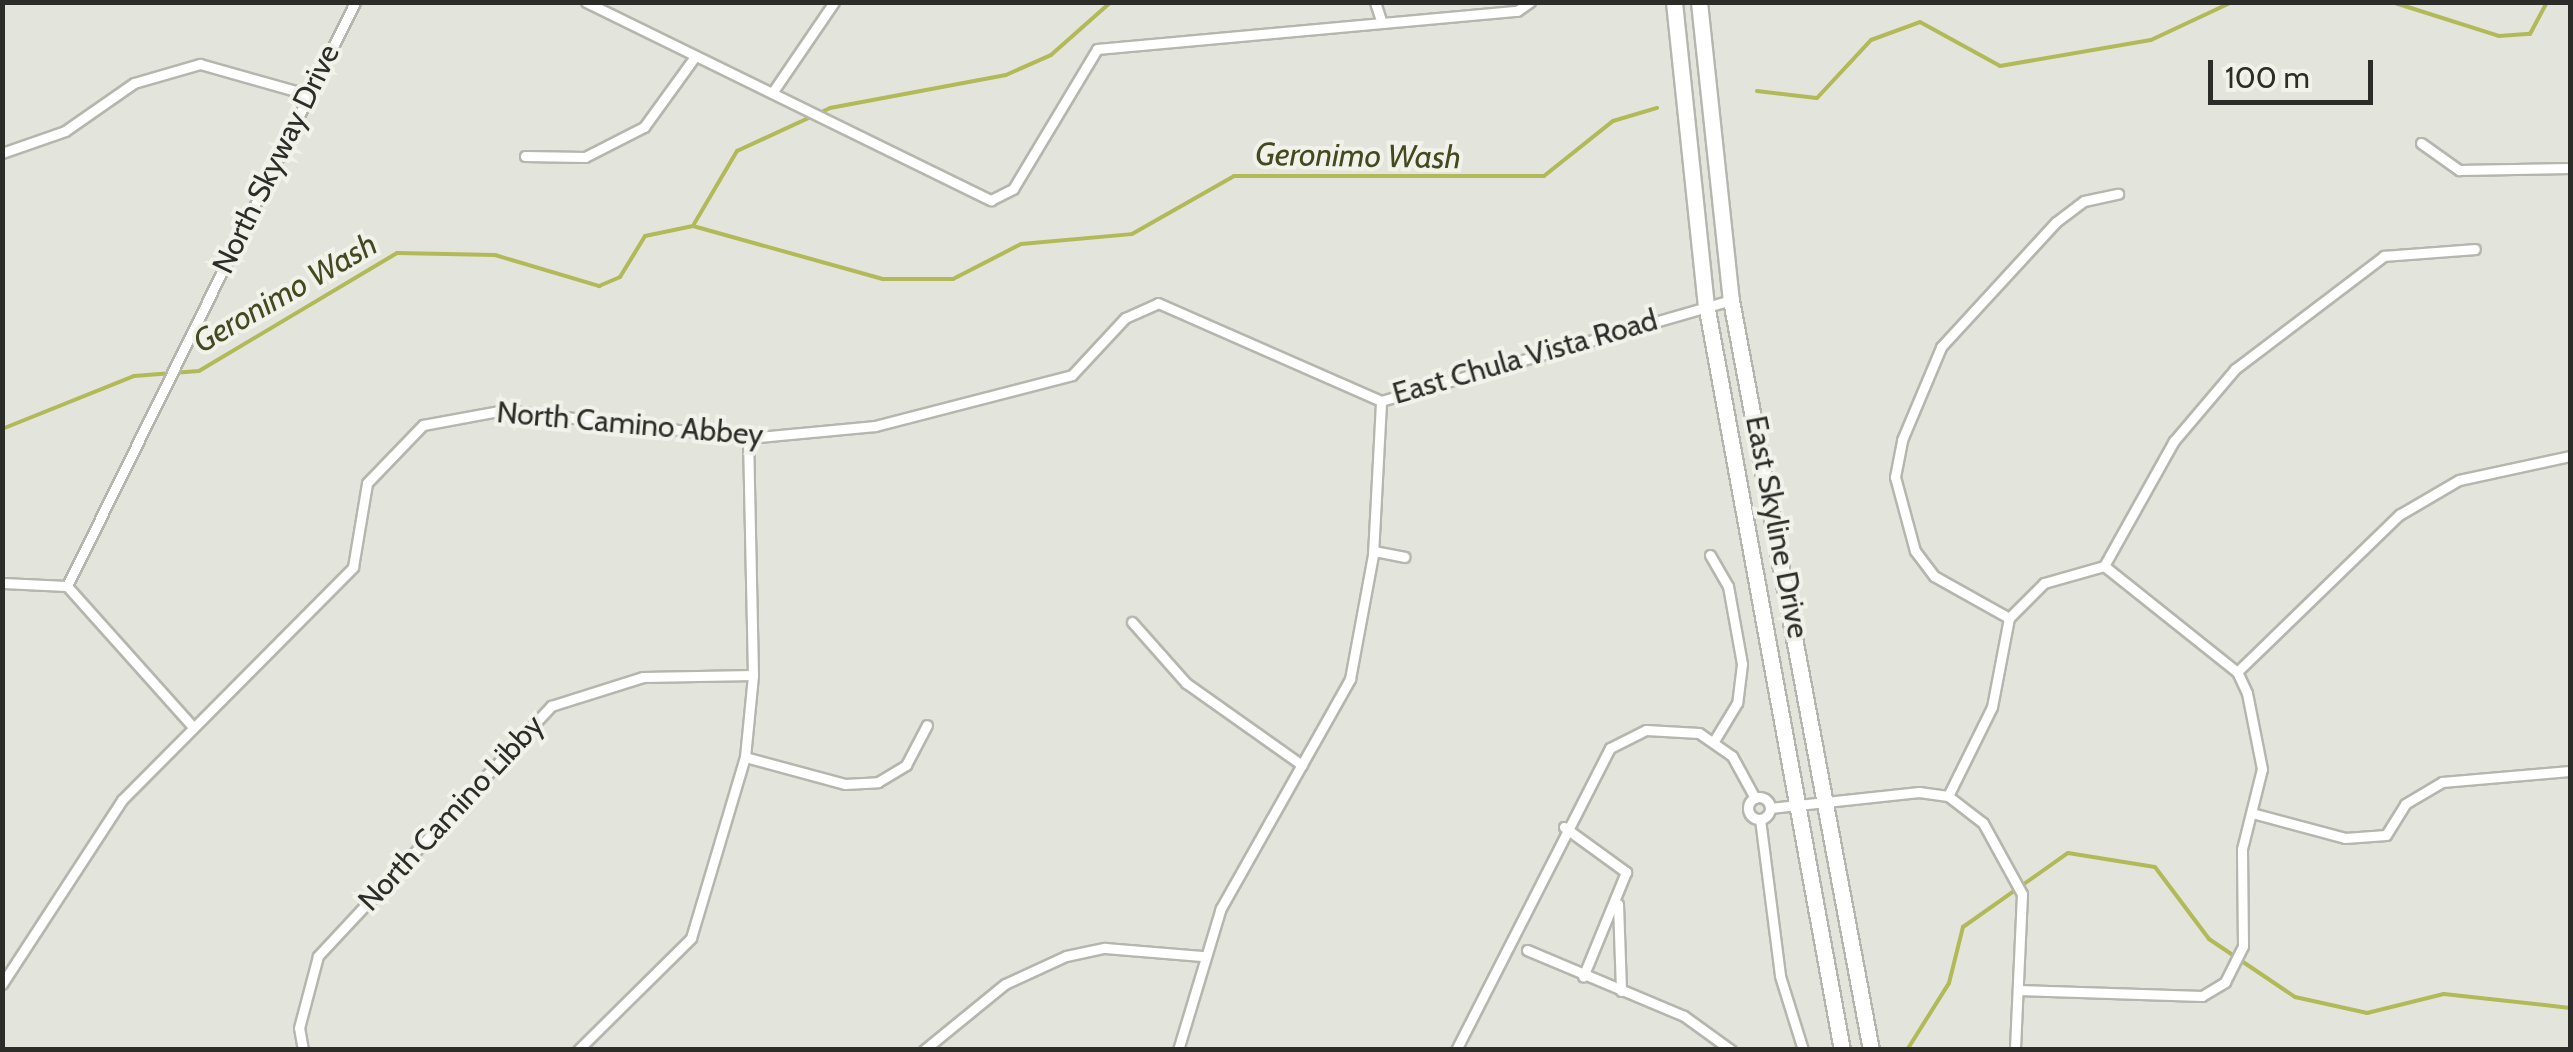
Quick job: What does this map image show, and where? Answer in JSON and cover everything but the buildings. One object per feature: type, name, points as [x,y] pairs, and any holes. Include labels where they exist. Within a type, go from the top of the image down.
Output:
[{"type":"main road","name":"East Skyline Drive","points":[[1674,2],[1706,304],[1842,1050]]},
{"type":"main road","name":"East Skyline Drive","points":[[1699,2],[1732,300],[1830,798],[1871,1050]]},
{"type":"street","name":"North Skyway Drive","points":[[67,586],[354,2]]},
{"type":"street","points":[[586,2],[966,192],[999,199],[1097,49],[1382,23],[1530,2]]},
{"type":"street","points":[[772,93],[834,2]]},
{"type":"street","points":[[1375,2],[1382,23]]},
{"type":"street","points":[[525,156],[585,157],[644,127],[694,58]]},
{"type":"street","points":[[2,154],[64,131],[134,83],[200,64],[306,94]]},
{"type":"street","points":[[2421,143],[2477,173],[2570,168]]},
{"type":"street","points":[[2009,618],[1934,576],[1915,551],[1896,477],[1902,440],[1941,347],[2056,222],[2099,195],[2118,194]]},
{"type":"street","points":[[1948,796],[1992,708],[2009,618],[2044,583],[2104,566],[2174,442],[2234,369],[2384,256],[2475,249]]},
{"type":"street","name":"East Chula Vista Road","points":[[1158,303],[1381,400],[1706,304],[1732,300]]},
{"type":"street","name":"North Camino Abbey","points":[[2,984],[83,851],[192,726],[353,568],[367,484],[423,425],[504,410],[748,438],[875,426],[1006,398],[1072,375],[1126,318],[1158,303]]},
{"type":"street","points":[[1178,1050],[1202,956],[1350,679],[1374,550],[1381,400]]},
{"type":"street","points":[[578,1050],[691,938],[745,756],[753,674],[748,438]]},
{"type":"street","points":[[2238,672],[2398,515],[2460,480],[2570,456]]},
{"type":"street","points":[[1374,550],[1404,556]]},
{"type":"street","points":[[1710,555],[1728,586],[1742,664],[1736,703],[1714,741]]},
{"type":"street","points":[[2018,990],[2159,1000],[2226,982],[2243,946],[2242,849],[2252,813],[2259,734],[2238,672],[2104,566]]},
{"type":"street","points":[[2,582],[67,586],[192,726]]},
{"type":"street","points":[[1132,622],[1186,683],[1302,765]]},
{"type":"street","name":"North Camino Libby","points":[[304,1050],[298,1028],[318,956],[551,706],[643,677],[753,674]]},
{"type":"street","points":[[745,756],[845,784],[878,782],[911,759],[927,725]]},
{"type":"street","points":[[1456,1050],[1597,764],[1624,738],[1677,729],[1714,741],[1754,798],[1770,808]]},
{"type":"street","points":[[2252,813],[2344,838],[2386,835],[2405,804],[2442,782],[2570,771]]},
{"type":"street","points":[[1803,1050],[1780,976],[1760,819],[1770,808],[1830,798],[1948,796],[1982,822],[2015,872],[2015,1050]]},
{"type":"street","points":[[1754,798],[1749,812],[1760,819]]},
{"type":"street","points":[[1564,827],[1626,872],[1618,904],[1583,977]]},
{"type":"street","points":[[1618,904],[1621,991]]},
{"type":"street","points":[[924,1050],[1006,984],[1066,956],[1105,948],[1202,956]]},
{"type":"street","points":[[1527,950],[1583,977],[1684,1016],[1731,1050]]},
{"type":"waterway","points":[[694,224],[737,151],[830,108],[1006,75],[1051,55],[1111,2]]},
{"type":"waterway","name":"Geronimo Wash","points":[[1757,91],[1817,98],[1871,40],[1920,22],[2000,66],[2151,40],[2232,2]]},
{"type":"waterway","name":"Geronimo Wash","points":[[2392,2],[2499,36],[2530,34],[2547,2]]},
{"type":"waterway","name":"Geronimo Wash","points":[[2,429],[134,376],[199,371],[397,253],[495,255],[599,286],[620,277],[645,236],[693,226],[883,279],[953,279],[1021,244],[1132,234],[1234,176],[1544,176],[1613,121],[1657,108]]},
{"type":"waterway","points":[[1907,1050],[1949,983],[1963,927],[2068,853],[2155,867],[2209,939],[2295,997],[2367,1013],[2444,994],[2570,1008]]}]
